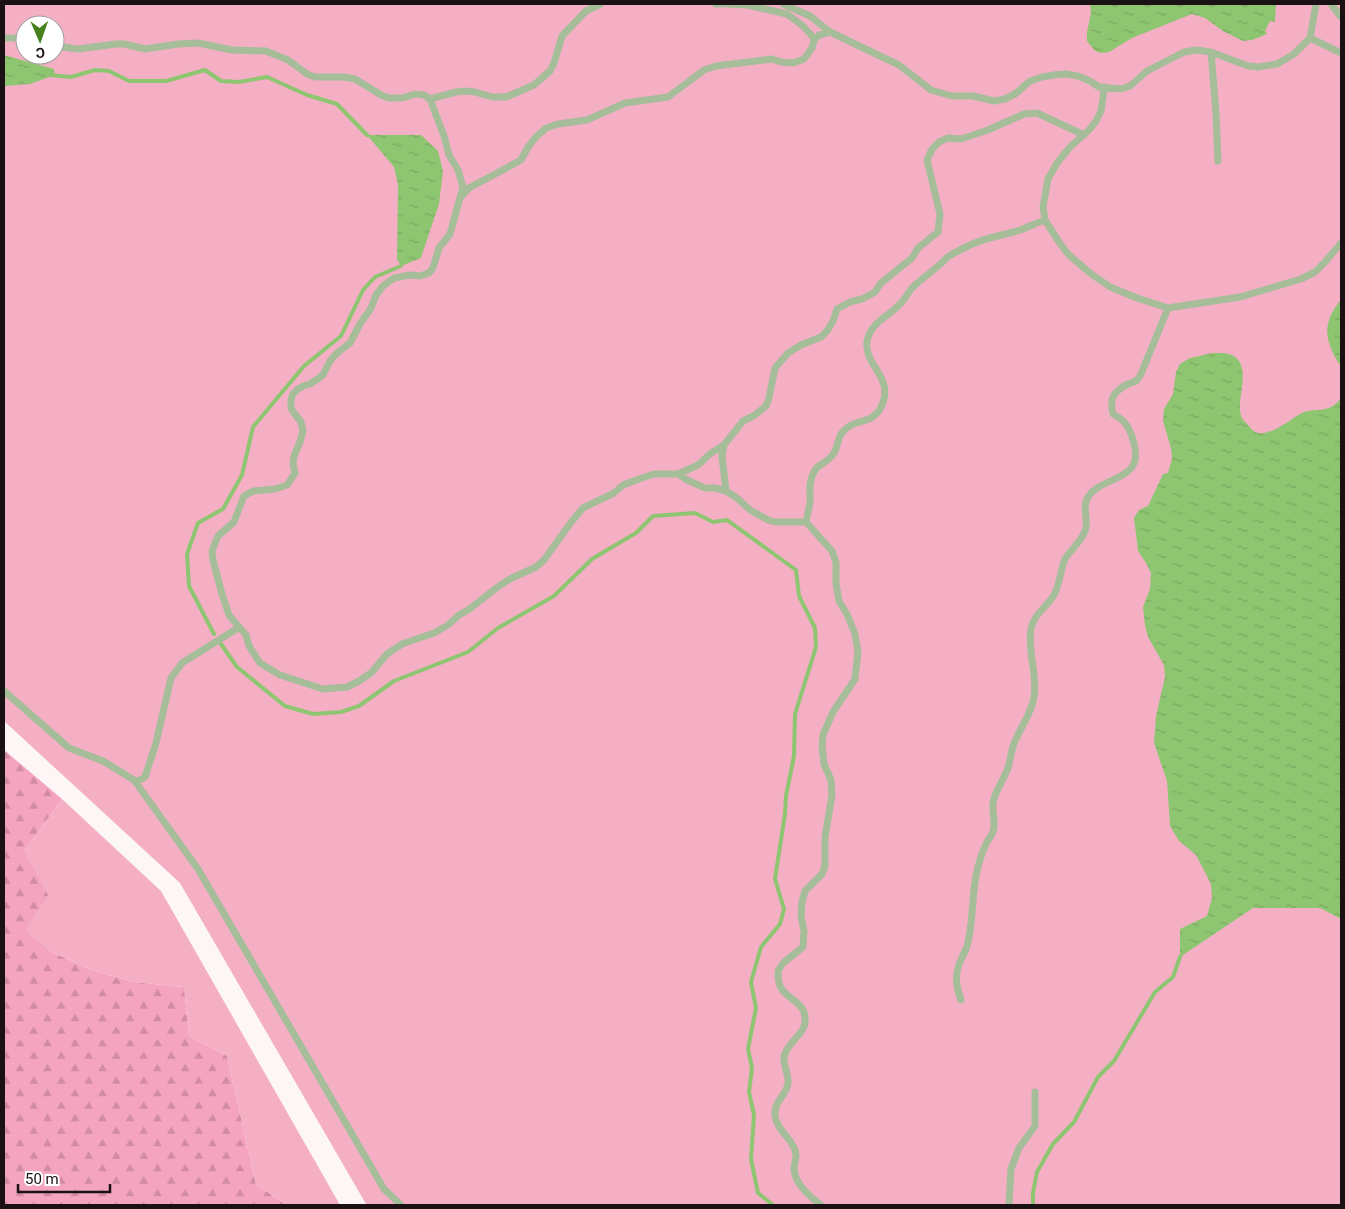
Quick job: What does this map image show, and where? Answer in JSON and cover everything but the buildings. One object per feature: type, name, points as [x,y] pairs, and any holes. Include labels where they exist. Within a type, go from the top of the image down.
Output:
[{"type":"lane","points":[[430,99],[465,91],[506,98],[534,84],[550,71],[562,36],[586,10],[601,4]]},
{"type":"lane","points":[[716,4],[723,4]]},
{"type":"lane","points":[[728,4],[747,5],[787,14],[803,26],[813,36],[814,40]]},
{"type":"lane","points":[[783,4],[810,16],[830,32],[899,65],[931,90],[952,96],[973,96],[994,101],[1015,94],[1030,81],[1042,77],[1066,74],[1078,76],[1099,87],[1121,88],[1130,86],[1147,70],[1184,52],[1197,50],[1211,52],[1248,66],[1258,67],[1277,64],[1294,54],[1310,38],[1316,4]]},
{"type":"lane","points":[[1331,4],[1341,18]]},
{"type":"lane","points":[[460,198],[470,188],[477,186],[521,160],[536,137],[546,128],[558,124],[587,120],[625,103],[668,97],[704,70],[716,66],[772,59],[787,63],[799,61],[804,59],[812,48],[814,40],[819,35],[830,32]]},
{"type":"lane","points":[[1310,38],[1341,53]]},
{"type":"lane","points":[[65,47],[78,49],[116,44],[131,45],[145,49],[198,43],[232,50],[266,51],[288,60],[307,74],[315,77],[344,77],[355,80],[363,83],[381,96],[389,98],[402,98],[415,94],[424,95],[430,99],[449,155],[458,170],[462,187],[450,234],[439,248],[433,268],[420,276],[394,278],[383,286],[376,295],[374,303],[350,343],[330,361],[323,375],[310,384],[298,389],[293,394],[291,408],[301,422],[303,431],[294,456],[295,474],[287,485],[274,489],[253,491],[244,496],[234,522],[218,536],[212,551],[229,615],[238,628],[246,635],[249,646],[260,663],[280,675],[323,689],[348,687],[371,673],[387,654],[402,644],[434,633],[448,625],[499,586],[536,567],[544,560],[583,508],[639,479],[654,474],[678,474],[698,465],[724,444],[743,421],[755,415],[766,406],[775,368],[788,353],[801,345],[822,337],[833,321],[838,309],[875,292],[881,284],[912,258],[918,248],[938,232],[940,214],[927,160],[932,149],[939,142],[948,138],[961,139],[988,130],[1024,114],[1037,113],[1084,135]]},
{"type":"lane","points":[[1211,52],[1218,161]]},
{"type":"lane","points":[[1104,87],[1101,111],[1096,121],[1057,163],[1048,179],[1043,207],[1044,220],[1068,254],[1110,287],[1168,308],[1240,297],[1301,279],[1320,267],[1341,243]]},
{"type":"lane","points":[[806,522],[810,502],[808,485],[816,468],[830,458],[835,451],[841,433],[854,424],[870,419],[878,412],[884,402],[885,390],[882,379],[871,361],[867,346],[872,328],[900,305],[916,284],[948,257],[982,240],[1023,229],[1044,220]]},
{"type":"lane","points":[[961,1000],[956,982],[958,966],[968,944],[972,900],[978,868],[987,843],[994,831],[993,802],[1009,765],[1012,746],[1030,711],[1035,696],[1030,638],[1031,628],[1038,615],[1055,594],[1064,562],[1084,533],[1086,527],[1085,504],[1088,498],[1096,488],[1124,476],[1133,465],[1135,458],[1134,444],[1128,426],[1114,414],[1111,404],[1112,398],[1121,388],[1136,381],[1141,374],[1168,308]]},
{"type":"lane","points":[[724,444],[722,456],[726,491]]},
{"type":"lane","points":[[678,474],[705,488],[726,491],[750,510],[768,520],[775,522],[806,522],[832,551],[836,562],[836,583],[839,600],[855,634],[858,652],[855,679],[833,712],[822,746],[824,764],[830,780],[832,795],[825,837],[825,866],[822,874],[805,891],[802,902],[803,947],[783,963],[778,971],[780,986],[784,993],[804,1010],[806,1020],[805,1027],[784,1056],[788,1083],[776,1106],[776,1120],[796,1151],[794,1170],[797,1178],[809,1196],[821,1205]]},
{"type":"lane","points":[[136,782],[145,777],[156,743],[171,678],[182,663],[238,628]]},
{"type":"lane","points":[[4,691],[70,748],[103,761],[136,782],[198,869],[384,1189],[401,1205]]},
{"type":"lane","points":[[1009,1205],[1010,1168],[1019,1148],[1035,1126],[1035,1092]]},
{"type":"shaded area","points":[[4,4],[1341,4],[1341,1205],[367,1205],[180,883],[4,721]]},
{"type":"shaded area","points":[[62,799],[161,891],[340,1205],[288,1205],[256,1185],[227,1056],[189,1036],[184,987],[133,982],[89,969],[52,952],[24,931],[24,851]]},
{"type":"green space","points":[[4,750],[62,799],[24,851],[48,895],[25,931],[52,952],[89,969],[133,982],[184,987],[189,1036],[227,1056],[256,1185],[288,1205],[4,1205]]},
{"type":"water","points":[[1090,4],[1276,4],[1275,22],[1270,21],[1265,31],[1267,34],[1252,40],[1243,41],[1223,31],[1205,18],[1192,14],[1132,38],[1109,52],[1101,53],[1095,51],[1087,41],[1091,13]]},
{"type":"water","points":[[4,55],[15,58],[15,65],[40,65],[54,69],[55,75],[30,84],[4,85]]},
{"type":"water","points":[[367,135],[421,135],[438,151],[443,171],[439,204],[421,258],[401,266],[397,259],[398,185],[394,167]]},
{"type":"water","points":[[1341,300],[1341,367],[1332,351],[1327,333],[1331,315]]},
{"type":"water","points":[[1212,353],[1229,354],[1234,356],[1239,362],[1243,377],[1240,411],[1243,419],[1257,433],[1269,432],[1305,412],[1331,407],[1341,398],[1341,919],[1320,908],[1253,908],[1180,957],[1180,929],[1207,916],[1212,898],[1211,884],[1196,855],[1179,841],[1170,826],[1167,781],[1154,743],[1156,716],[1165,677],[1164,665],[1148,637],[1145,626],[1143,607],[1150,589],[1151,573],[1138,551],[1134,518],[1139,510],[1148,506],[1163,474],[1168,473],[1172,459],[1171,448],[1163,421],[1164,409],[1173,394],[1176,372],[1180,364],[1190,358]]},
{"type":"waterway","points":[[50,75],[71,77],[95,70],[109,71],[129,81],[166,81],[205,70],[221,81],[239,82],[267,77],[307,95],[337,104],[367,135]]},
{"type":"waterway","points":[[214,634],[189,586],[187,554],[198,523],[223,509],[242,475],[253,427],[304,366],[341,336],[363,290],[375,277],[401,266]]},
{"type":"waterway","points":[[221,644],[237,667],[285,706],[313,714],[341,712],[359,706],[394,681],[468,652],[498,628],[554,596],[592,559],[636,533],[653,516],[695,513],[713,522],[727,520],[796,570],[799,596],[815,628],[816,647],[795,714],[794,756],[786,796],[775,879],[784,909],[780,924],[761,947],[751,982],[756,1008],[748,1049],[752,1068],[749,1092],[754,1115],[751,1159],[758,1193],[773,1205]]},
{"type":"waterway","points":[[1033,1205],[1037,1172],[1053,1144],[1074,1122],[1098,1077],[1114,1061],[1155,992],[1173,977],[1180,957]]}]
